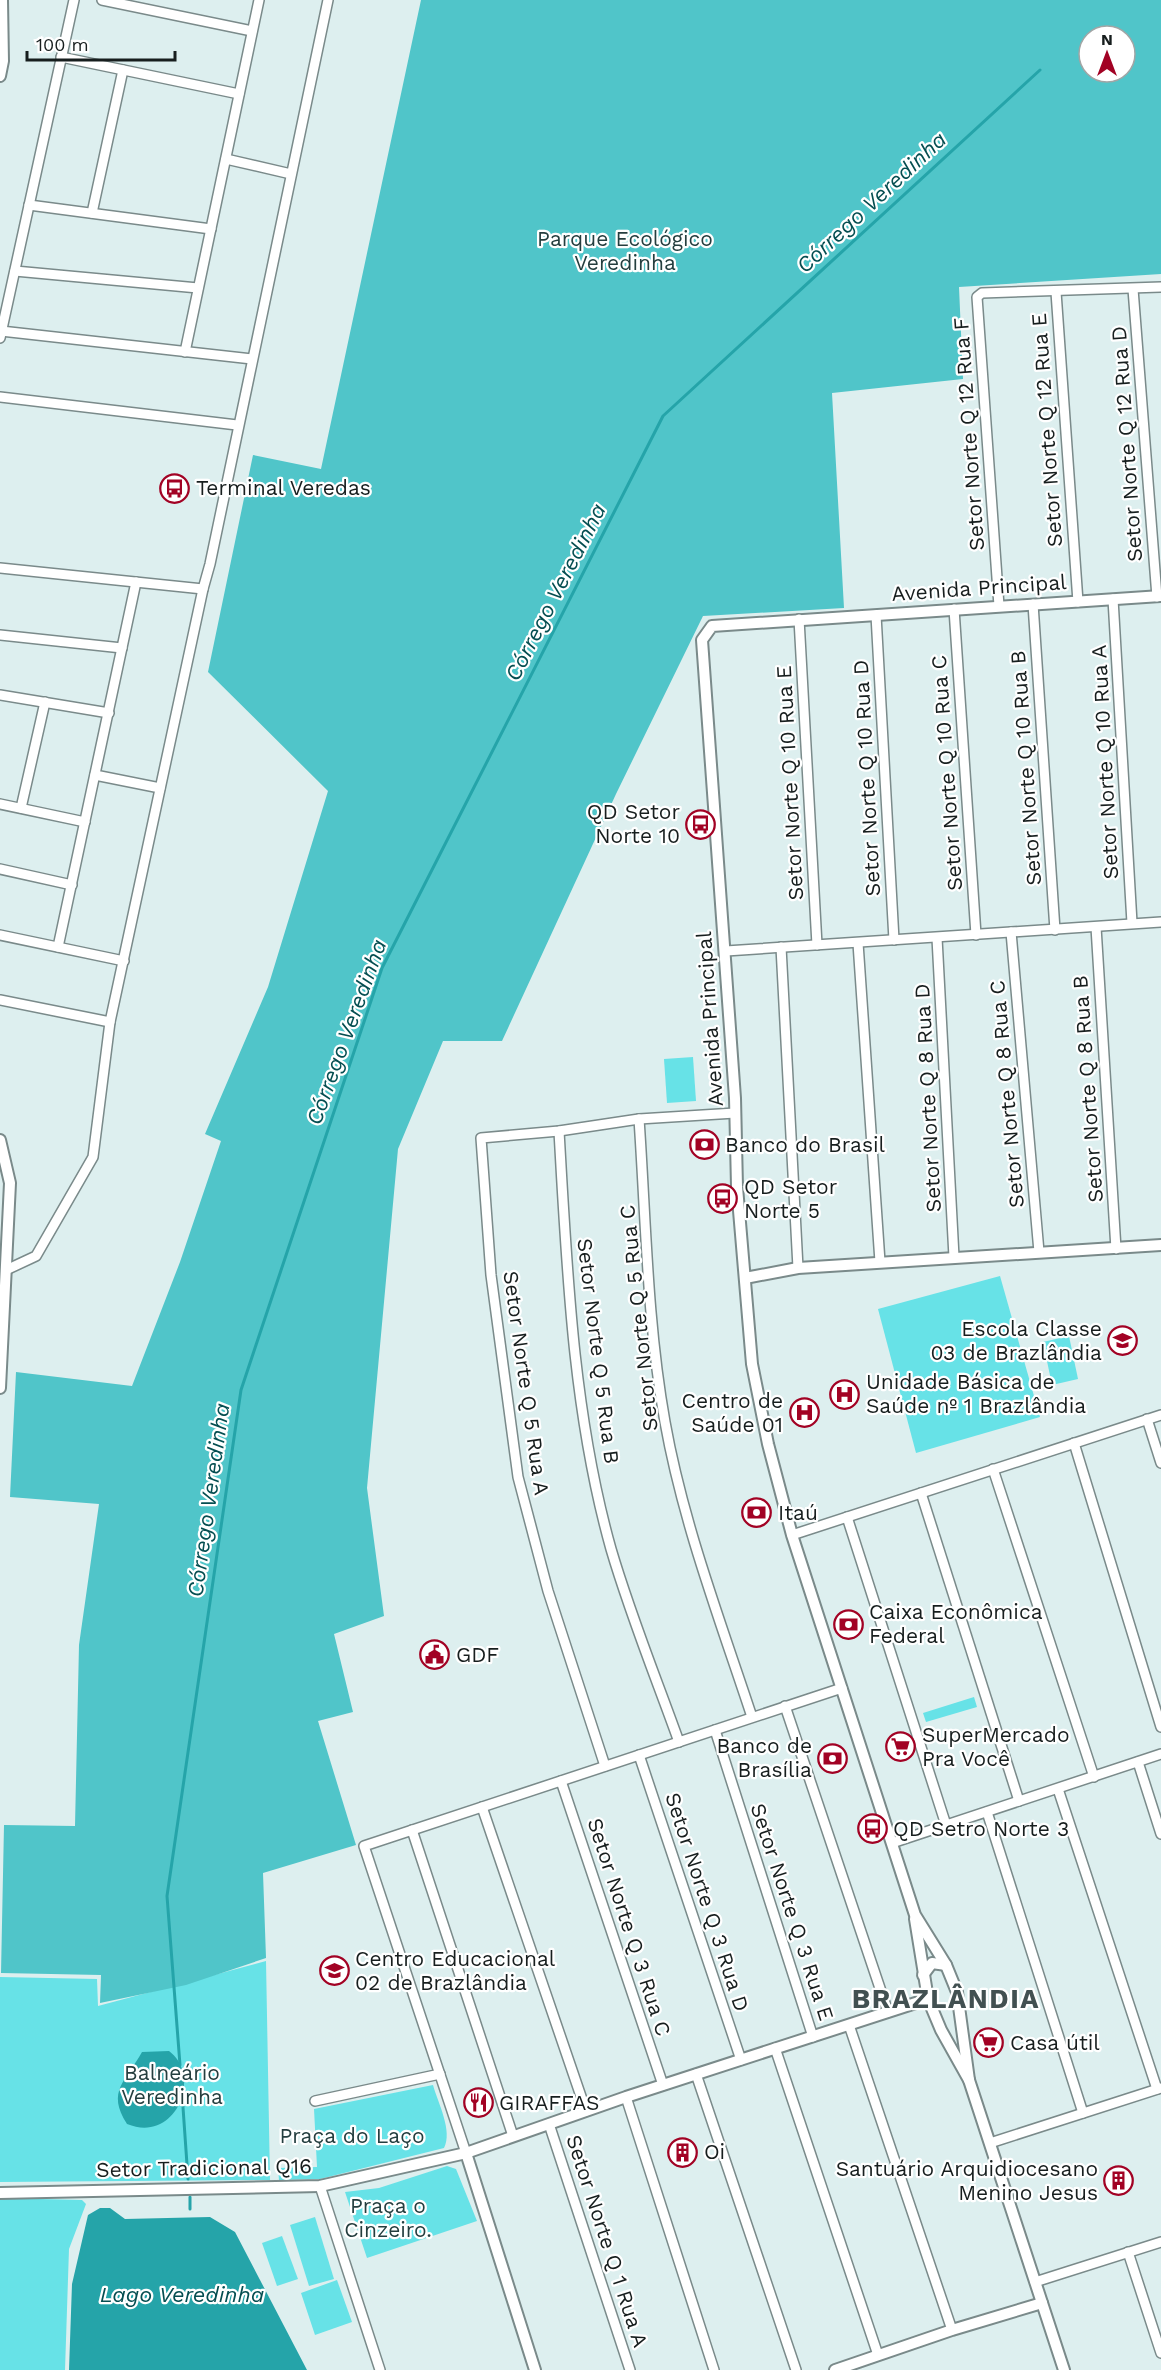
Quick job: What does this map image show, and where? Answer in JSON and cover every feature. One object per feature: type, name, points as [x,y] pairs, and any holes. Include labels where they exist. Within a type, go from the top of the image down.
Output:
[{"type":"street","points":[[0,76],[3,61],[2,0]]},
{"type":"street","points":[[74,0],[1,335],[252,359]]},
{"type":"street","points":[[102,0],[252,31]]},
{"type":"street","points":[[185,352],[259,0]]},
{"type":"street","points":[[6,1270],[36,1256],[93,1156],[110,1023],[210,564],[237,425],[328,0]]},
{"type":"street","points":[[61,57],[239,94]]},
{"type":"street","points":[[92,213],[123,70]]},
{"type":"street","points":[[226,159],[291,174]]},
{"type":"street","points":[[29,205],[211,229]]},
{"type":"street","points":[[15,271],[198,288]]},
{"type":"street","points":[[1056,292],[1161,287]]},
{"type":"street","name":"Setor Norte Q 12 Rua D","points":[[1133,289],[1159,596]]},
{"type":"street","name":"Setor Norte Q 12 Rua F","points":[[999,606],[977,297],[982,293],[1056,292]]},
{"type":"street","name":"Setor Norte Q 12 Rua E","points":[[1056,292],[1078,602]]},
{"type":"street","points":[[0,398],[237,425]]},
{"type":"street","points":[[0,577],[0,568],[203,589]]},
{"type":"street","points":[[58,947],[136,582]]},
{"type":"street","name":"Avenida Principal","points":[[969,2080],[963,2022],[957,1992],[946,1965],[915,1916],[792,1534],[768,1444],[752,1364],[737,1187],[726,951],[703,636],[712,626],[1159,596]]},
{"type":"street","name":"Setor Norte Q 10 Rua A","points":[[1113,599],[1132,923]]},
{"type":"street","name":"Setor Norte Q 10 Rua B","points":[[1033,604],[1055,930]]},
{"type":"street","name":"Setor Norte Q 10 Rua C","points":[[954,609],[976,935]]},
{"type":"street","name":"Setor Norte Q 10 Rua D","points":[[876,615],[894,940]]},
{"type":"street","name":"Setor Norte Q 10 Rua E","points":[[799,619],[817,945]]},
{"type":"street","points":[[0,635],[122,648]]},
{"type":"street","points":[[0,695],[109,713]]},
{"type":"street","points":[[21,808],[45,702]]},
{"type":"street","points":[[95,775],[160,788]]},
{"type":"street","points":[[0,804],[85,822]]},
{"type":"street","points":[[0,869],[72,885]]},
{"type":"street","points":[[726,951],[1161,922]]},
{"type":"street","name":"Setor Norte Q 8 Rua B","points":[[1096,927],[1116,1249]]},
{"type":"street","name":"Setor Norte Q 8 Rua C","points":[[1011,932],[1038,1252]]},
{"type":"street","points":[[0,935],[124,961]]},
{"type":"street","name":"Setor Norte Q 8 Rua D","points":[[937,938],[954,1257]]},
{"type":"street","points":[[858,943],[880,1262]]},
{"type":"street","points":[[781,947],[798,1268]]},
{"type":"street","points":[[0,1000],[110,1023]]},
{"type":"street","points":[[559,1131],[639,1119],[735,1113]]},
{"type":"street","name":"Setor Norte Q 5 Rua C","points":[[639,1119],[652,1314],[665,1422],[690,1529],[752,1717]]},
{"type":"street","name":"Setor Norte Q 5 Rua A","points":[[559,1131],[481,1138],[491,1275],[518,1477],[548,1591],[605,1766]]},
{"type":"street","name":"Setor Norte Q 5 Rua B","points":[[559,1131],[569,1292],[585,1423],[611,1549],[679,1742]]},
{"type":"street","points":[[0,1140],[10,1183],[0,1388]]},
{"type":"street","points":[[745,1278],[798,1268],[1161,1245]]},
{"type":"street","points":[[792,1534],[1161,1415]]},
{"type":"street","points":[[1146,1419],[1161,1463]]},
{"type":"street","points":[[1074,1443],[1161,1727]]},
{"type":"street","points":[[993,1469],[1094,1777]]},
{"type":"street","points":[[921,1493],[1019,1801]]},
{"type":"street","points":[[847,1517],[946,1826]]},
{"type":"street","points":[[535,2370],[364,1846],[842,1688]]},
{"type":"street","points":[[785,1706],[888,2012]]},
{"type":"street","name":"Setor Norte Q 3 Rua E","points":[[715,1730],[813,2037]]},
{"type":"street","points":[[892,1843],[1161,1754]]},
{"type":"street","name":"Setor Norte Q 3 Rua D","points":[[639,1755],[741,2060]]},
{"type":"street","points":[[1138,1762],[1161,1834]]},
{"type":"street","name":"Setor Norte Q 3 Rua C","points":[[561,1781],[663,2085]]},
{"type":"street","points":[[990,2143],[1159,2088],[1058,1789]]},
{"type":"street","points":[[482,1807],[586,2111]]},
{"type":"street","points":[[987,1812],[1083,2113]]},
{"type":"street","points":[[412,1830],[513,2136]]},
{"type":"street","points":[[915,1916],[928,2000],[941,2030],[969,2080],[1064,2370]]},
{"type":"street","points":[[923,1975],[927,1966],[946,1965]]},
{"type":"street","name":"Setor Tradicional Q16","points":[[4,2191],[320,2186],[466,2153],[626,2097],[928,2000]]},
{"type":"street","points":[[941,2030],[955,2032],[963,2022]]},
{"type":"street","points":[[849,2025],[952,2330]]},
{"type":"street","points":[[775,2048],[878,2355]]},
{"type":"street","points":[[315,2101],[440,2074]]},
{"type":"street","points":[[696,2074],[796,2370]]},
{"type":"street","points":[[626,2097],[714,2370]]},
{"type":"street","name":"Setor Norte Q 1 Rua A","points":[[549,2124],[630,2370]]},
{"type":"street","points":[[320,2186],[380,2370]]},
{"type":"street","points":[[1035,2282],[1161,2242]]},
{"type":"street","points":[[1128,2252],[1161,2354]]},
{"type":"street","points":[[835,2370],[952,2330],[1042,2303]]},
{"type":"green space","name":"Parque Ecológico Veredinha","points":[[421,0],[1161,0],[1161,274],[959,287],[963,379],[832,393],[844,608],[703,616],[616,794],[502,1041],[443,1041],[398,1149],[367,1488],[384,1616],[334,1634],[353,1712],[318,1721],[356,1845],[263,1873],[266,1958],[186,1985],[100,2003],[101,1975],[1,1973],[4,1825],[75,1826],[79,1645],[99,1504],[10,1497],[16,1372],[132,1386],[180,1262],[221,1141],[205,1134],[268,987],[328,791],[208,672],[253,455],[321,469]]},
{"type":"green space","points":[[693,1057],[696,1101],[667,1103],[664,1059]]},
{"type":"green space","points":[[1000,1276],[1040,1417],[916,1453],[878,1309]]},
{"type":"green space","points":[[1069,1336],[1078,1379],[1052,1385],[1043,1342]]},
{"type":"green space","points":[[974,1697],[977,1707],[926,1722],[923,1713]]},
{"type":"green space","name":"Balneário Veredinha","points":[[266,1961],[270,2180],[0,2182],[0,1977],[97,1979],[98,2006]]},
{"type":"green space","name":"Praça do Laço","points":[[433,2085],[446,2125],[444,2148],[320,2179],[279,2180],[278,2168],[317,2167],[314,2109]]},
{"type":"green space","name":"Praça o Cinzeiro.","points":[[447,2166],[456,2169],[477,2221],[367,2258],[345,2192],[379,2188]]},
{"type":"green space","points":[[0,2198],[82,2200],[86,2204],[69,2249],[65,2370],[0,2370]]},
{"type":"green space","points":[[315,2217],[334,2279],[309,2286],[290,2225]]},
{"type":"green space","points":[[282,2236],[298,2279],[277,2286],[262,2243]]},
{"type":"green space","points":[[337,2280],[352,2322],[315,2335],[301,2293]]},
{"type":"water","points":[[169,2051],[179,2062],[184,2076],[184,2090],[179,2104],[171,2116],[159,2125],[144,2128],[127,2124],[118,2103],[118,2094],[125,2079],[142,2052]]},
{"type":"water","name":"Lago Veredinha","points":[[100,2208],[110,2208],[125,2219],[210,2217],[235,2232],[307,2370],[69,2370],[72,2284],[88,2215]]},
{"type":"waterway","name":"Córrego Veredinha","points":[[180,2065],[167,1896],[241,1390],[382,968],[663,416],[1040,70]]},
{"type":"waterway","name":"Córrego Veredinha","points":[[182,2093],[188,2179]]},
{"type":"waterway","name":"Córrego Veredinha","points":[[190,2197],[190,2209]]},
{"type":"place","name":"Terminal Veredas","points":[[175,488]]},
{"type":"place","name":"QD Setor Norte 10","points":[[701,824]]},
{"type":"place","name":"Banco do Brasil","points":[[704,1145]]},
{"type":"place","name":"QD Setor Norte 5","points":[[723,1199]]},
{"type":"place","name":"Escola Classe 03 de Brazlândia","points":[[1123,1341]]},
{"type":"place","name":"Unidade Básica de Saúde nº 1 Brazlândia","points":[[845,1394]]},
{"type":"place","name":"Centro de Saúde 01","points":[[804,1413]]},
{"type":"place","name":"Itaú","points":[[757,1513]]},
{"type":"place","name":"Caixa Econômica Federal","points":[[848,1624]]},
{"type":"place","name":"GDF","points":[[435,1655]]},
{"type":"place","name":"SuperMercado Pra Você","points":[[901,1747]]},
{"type":"place","name":"Banco de Brasília","points":[[833,1758]]},
{"type":"place","name":"QD Setro Norte 3","points":[[872,1829]]},
{"type":"place","name":"Centro Educacional 02 de Brazlândia","points":[[334,1971]]},
{"type":"place","name":"Casa útil","points":[[989,2043]]},
{"type":"place","name":"GIRAFFAS","points":[[478,2103]]},
{"type":"place","name":"Oi","points":[[683,2152]]},
{"type":"place","name":"Santuário Arquidiocesano Menino Jesus","points":[[1119,2181]]},
{"type":"district","name":"BRAZLÂNDIA","points":[[946,1999]]}]
